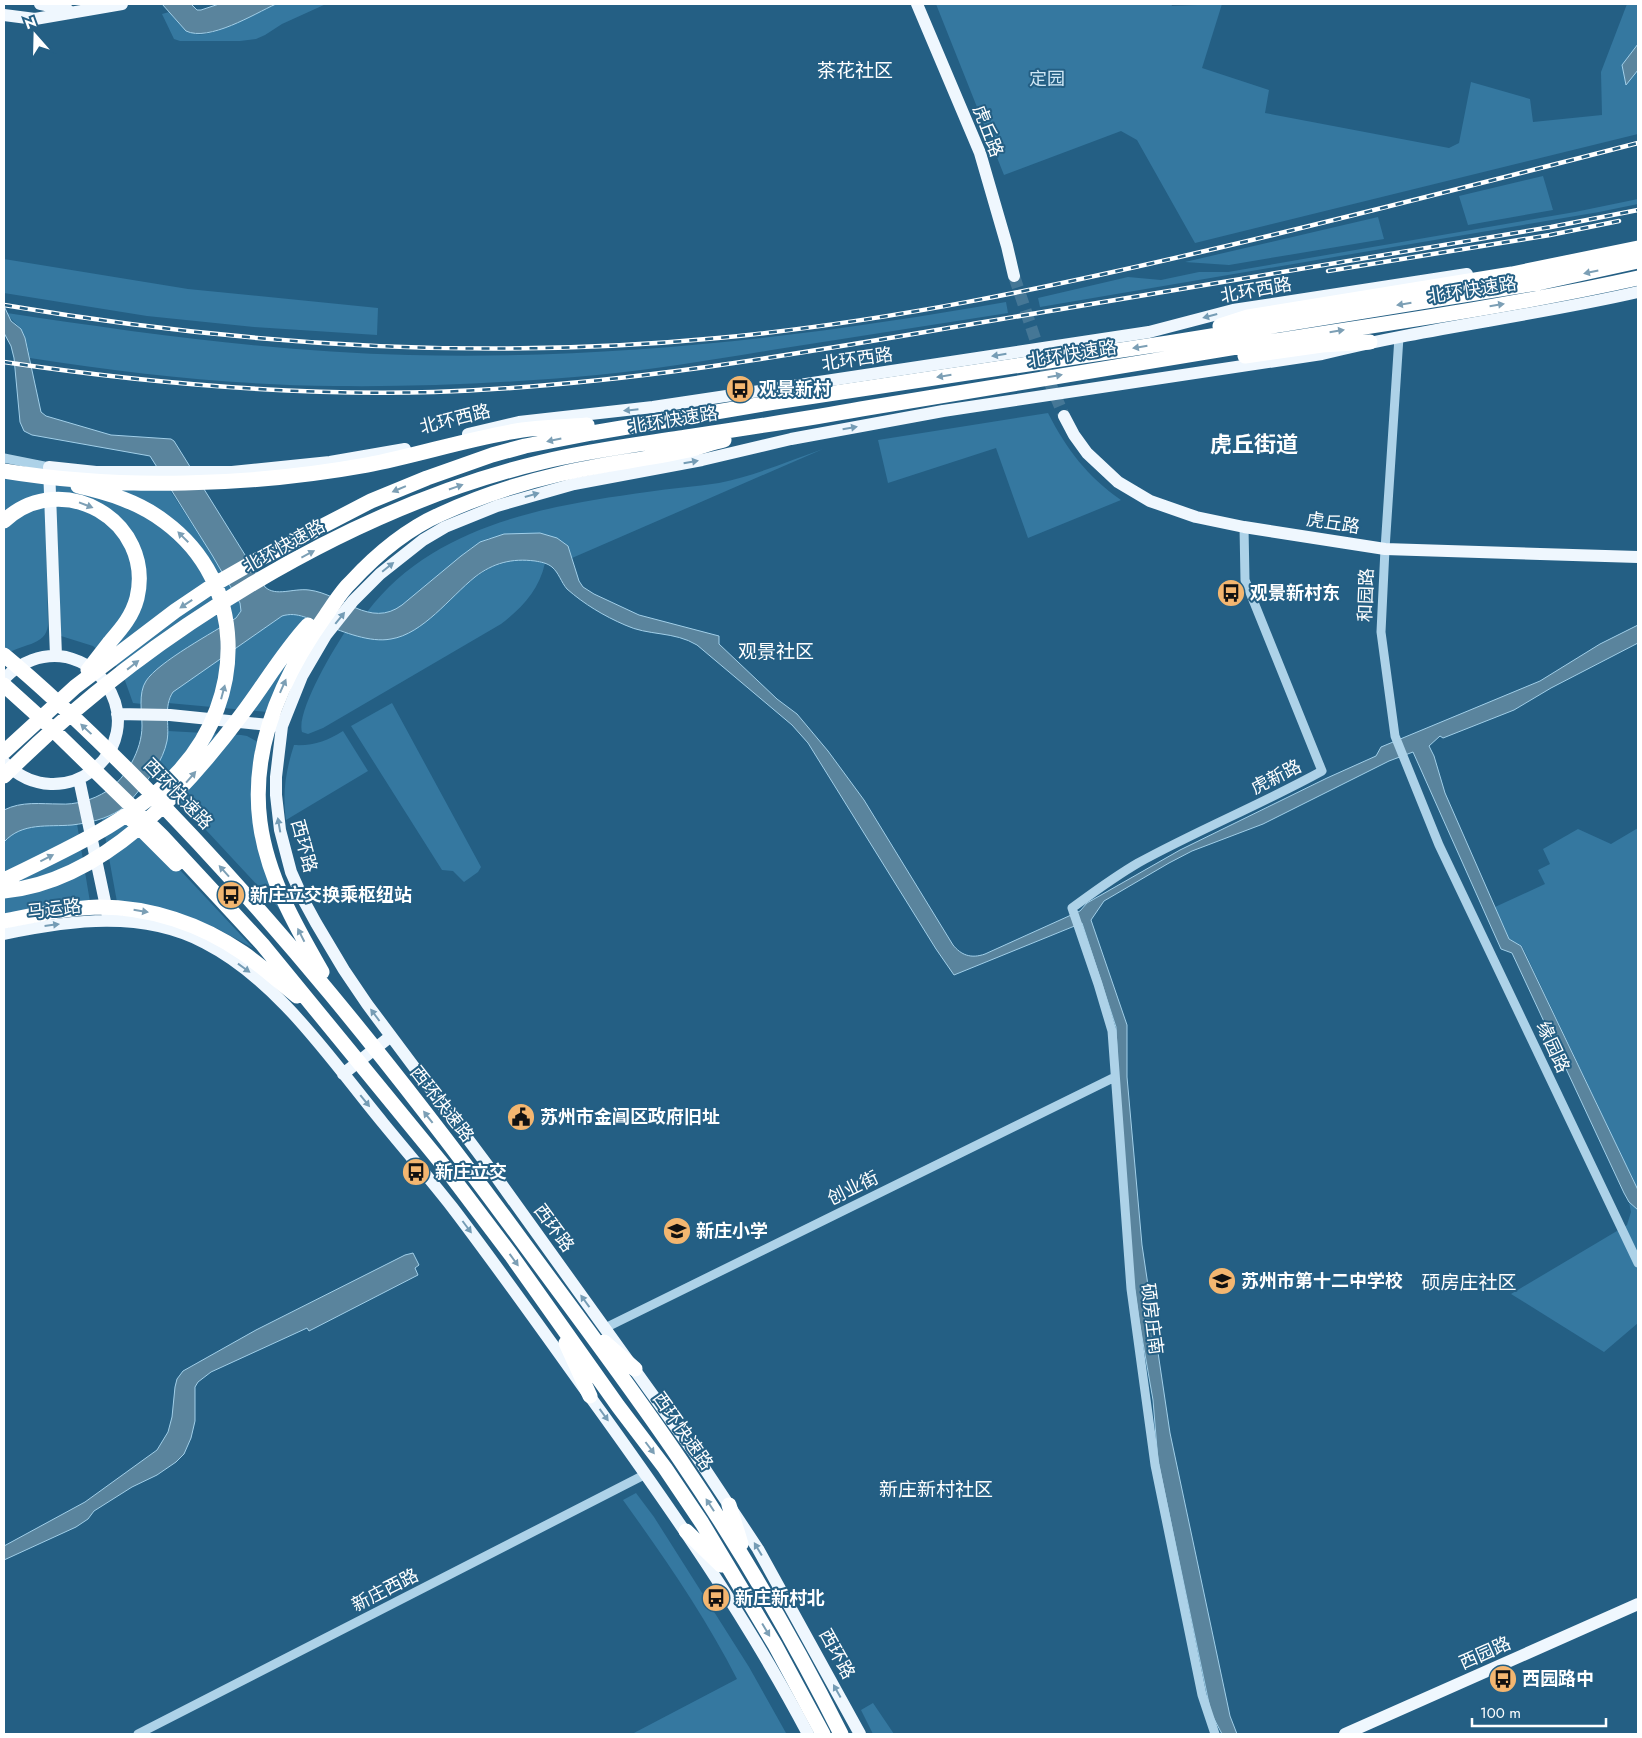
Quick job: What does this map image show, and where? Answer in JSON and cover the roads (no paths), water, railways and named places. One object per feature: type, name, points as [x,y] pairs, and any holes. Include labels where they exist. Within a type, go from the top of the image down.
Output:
[{"type":"highway","points":[[1168,343],[1248,317],[1512,274],[1638,247]]},
{"type":"highway","name":"北环快速路","points":[[4,752],[10,743],[75,687],[175,611],[257,560],[371,501],[455,468],[533,444],[775,402],[1168,343],[1538,282],[1638,261]]},
{"type":"highway","name":"北环快速路","points":[[4,776],[26,754],[139,660],[225,600],[380,517],[499,473],[601,450],[783,423],[1090,370],[1542,298],[1638,278]]},
{"type":"highway","points":[[1090,370],[1172,366],[1322,345],[1370,342]]},
{"type":"highway","points":[[30,475],[137,482],[199,482],[274,477],[366,465],[521,430],[663,421]]},
{"type":"highway","points":[[4,891],[36,885],[75,870],[112,847],[162,806],[180,789],[213,751],[305,628],[368,565],[387,548],[417,527],[443,513],[469,503],[545,478],[629,460],[684,451],[783,423]]},
{"type":"highway","points":[[4,471],[86,487],[132,502],[155,514],[177,532],[201,558],[213,579],[226,620],[229,653],[225,685],[216,714],[199,746],[170,779],[138,805],[100,830],[4,880]]},
{"type":"highway","points":[[4,520],[18,510],[36,502],[50,499],[72,500],[93,507],[106,515],[123,530],[133,548],[137,559],[139,580],[134,606],[124,626],[75,687]]},
{"type":"highway","points":[[343,1008],[300,932],[274,874],[262,836],[258,792],[266,737],[284,683],[294,662],[311,635],[350,582]]},
{"type":"highway","points":[[4,644],[19,668]]},
{"type":"highway","name":"西环快速路","points":[[4,655],[104,746],[181,824],[277,929],[343,1008],[458,1155],[580,1320],[718,1516],[790,1637],[841,1734]]},
{"type":"highway","name":"西环快速路","points":[[4,685],[162,836],[262,944],[443,1164],[665,1468],[702,1523],[823,1734]]},
{"type":"highway","points":[[4,699],[82,770],[195,883],[303,1001]]},
{"type":"highway","points":[[4,921],[58,911],[99,907],[126,909],[166,916],[202,930],[253,960],[325,1019]]},
{"type":"highway","points":[[552,1312],[590,1396]]},
{"type":"highway","points":[[580,1320],[635,1369]]},
{"type":"highway","points":[[729,1505],[749,1569]]},
{"type":"highway","points":[[686,1531],[736,1580]]},
{"type":"main road","points":[[40,4],[56,8],[122,4]]},
{"type":"main road","name":"虎丘路","points":[[918,4],[980,153],[1014,276]]},
{"type":"main road","points":[[4,15],[35,18],[56,8]]},
{"type":"main road","name":"北环西路","points":[[49,467],[96,472],[232,472],[346,460],[392,452],[519,422],[653,407],[1149,332],[1233,310],[1638,247]]},
{"type":"main road","points":[[117,714],[170,715],[282,726],[302,676],[326,635],[354,601],[380,574],[401,556],[444,527],[498,506],[557,488],[637,471],[702,460],[791,439],[943,411],[1322,354],[1370,342],[1561,308],[1638,292]]},
{"type":"main road","name":"虎丘路","points":[[1064,416],[1074,435],[1093,459],[1109,475],[1133,492],[1161,506],[1177,511],[1244,526],[1384,549],[1638,557]]},
{"type":"main road","points":[[49,467],[56,656]]},
{"type":"main road","points":[[4,679],[10,672],[24,663],[40,657],[56,656],[74,660],[83,663],[98,674],[109,689],[117,714],[116,730],[110,750],[80,784],[38,783],[22,777],[4,762]]},
{"type":"main road","name":"西环路","points":[[282,726],[277,766],[276,795],[280,830],[287,859],[297,886],[316,923],[344,970],[391,1036],[497,1178],[674,1422],[758,1549],[860,1734]]},
{"type":"main road","points":[[80,784],[109,921],[165,927],[187,934],[218,950],[246,969],[290,1010],[451,1207],[646,1474],[686,1531],[763,1652],[808,1734]]},
{"type":"main road","name":"马运路","points":[[4,934],[57,925],[109,921]]},
{"type":"main road","points":[[343,1074],[391,1036]]},
{"type":"main road","name":"西园路","points":[[1345,1734],[1638,1604]]},
{"type":"street","name":"和园路","points":[[1399,337],[1384,549],[1381,632],[1395,736],[1439,845]]},
{"type":"street","points":[[4,458],[49,467]]},
{"type":"street","name":"虎新路","points":[[1072,910],[1099,887],[1138,864],[1207,828],[1276,796],[1322,771],[1245,580],[1244,526]]},
{"type":"street","name":"缘园路","points":[[1439,845],[1638,1263]]},
{"type":"street","name":"硕房庄南","points":[[1072,910],[1112,1031],[1131,1289],[1155,1465],[1202,1694],[1215,1734]]},
{"type":"street","name":"创业街","points":[[605,1328],[1115,1077]]},
{"type":"street","name":"新庄西路","points":[[138,1734],[646,1474]]},
{"type":"tunnel","points":[[1014,276],[1050,383],[1064,416]]},
{"type":"railway","points":[[4,305],[92,319],[181,330],[270,339],[360,345],[449,348],[539,348],[629,345],[718,338],[844,323],[907,313],[1094,276],[1323,223],[1638,143]]},
{"type":"railway","points":[[4,362],[164,382],[272,390],[380,393],[434,392],[503,389],[571,383],[707,367],[843,346],[1551,227],[1638,210]]},
{"type":"railway","points":[[1328,271],[1550,235],[1619,221]]},
{"type":"place","name":"观景新村","points":[[740,389]]},
{"type":"place","name":"观景新村东","points":[[1231,593]]},
{"type":"place","name":"新庄立交换乘枢纽站","points":[[231,895]]},
{"type":"place","name":"苏州市金阊区政府旧址","points":[[521,1117]]},
{"type":"place","name":"新庄立交","points":[[416,1172]]},
{"type":"place","name":"新庄小学","points":[[677,1231]]},
{"type":"place","name":"苏州市第十二中学校","points":[[1222,1281]]},
{"type":"place","name":"新庄新村北","points":[[716,1598]]},
{"type":"place","name":"西园路中","points":[[1503,1679]]},
{"type":"district","name":"茶花社区","points":[[855,70]]},
{"type":"district","name":"虎丘街道","points":[[1254,444]]},
{"type":"district","name":"观景社区","points":[[776,651]]},
{"type":"district","name":"硕房庄社区","points":[[1469,1282]]},
{"type":"district","name":"新庄新村社区","points":[[936,1489]]},
{"type":"park label","name":"定园","points":[[1047,79]]}]
